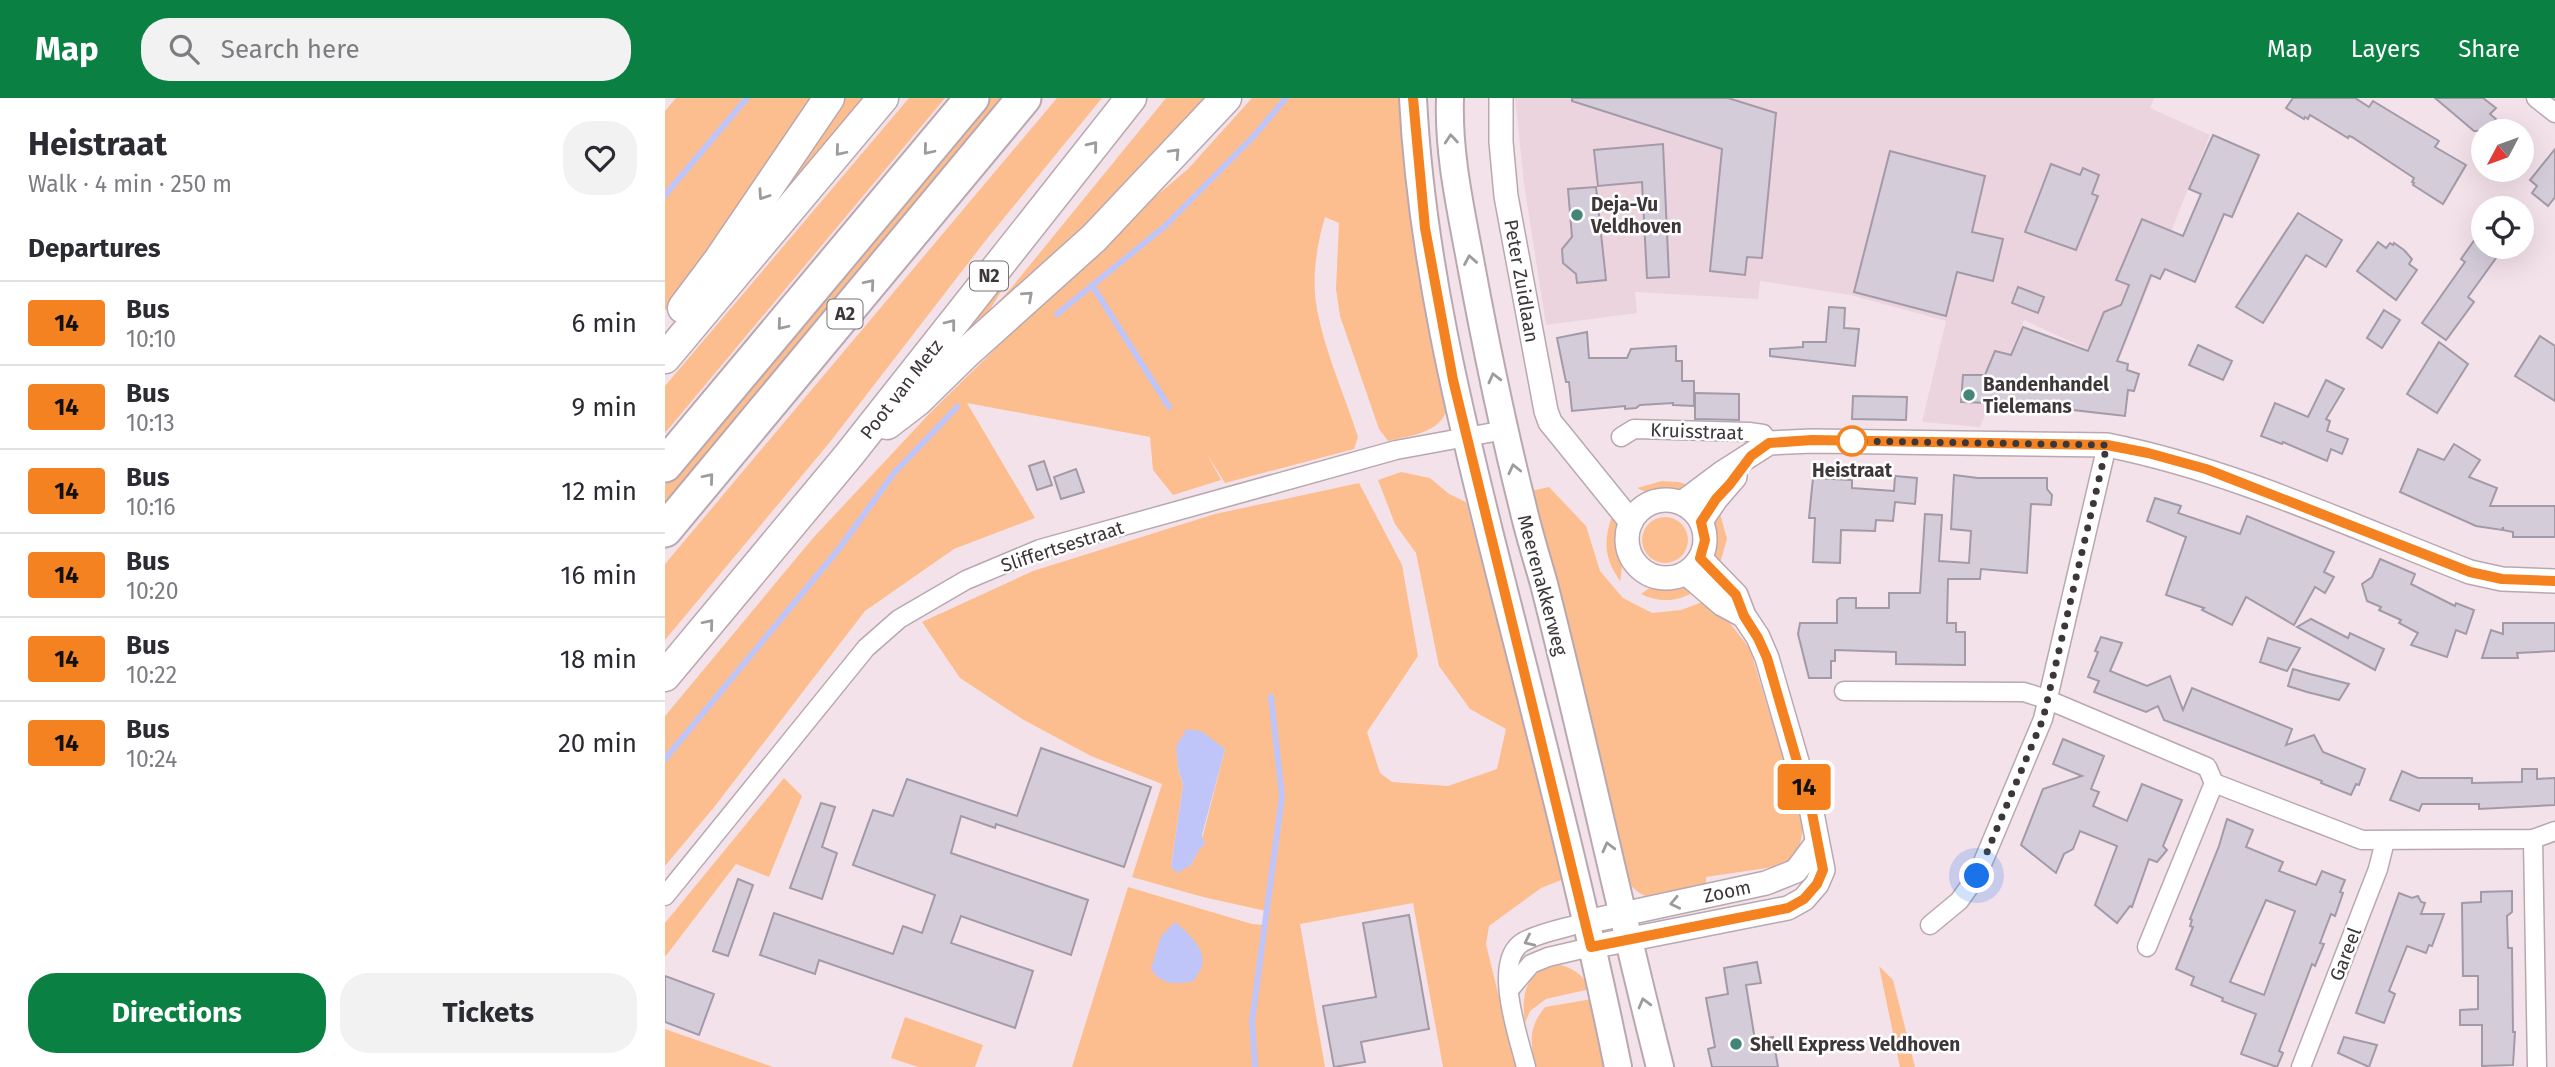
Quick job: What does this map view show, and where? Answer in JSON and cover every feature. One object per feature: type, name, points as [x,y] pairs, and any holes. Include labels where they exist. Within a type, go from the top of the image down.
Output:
[{"type":"highway","points":[[665,332],[719,260],[828,98]]},
{"type":"highway","points":[[665,358],[883,98]]},
{"type":"highway","name":"A2","points":[[665,465],[972,98]]},
{"type":"highway","name":"A2","points":[[665,530],[1024,98]]},
{"type":"highway","name":"Poot van Metz","points":[[665,676],[849,455],[1131,98]]},
{"type":"highway","name":"N2","points":[[849,455],[917,401],[975,344],[1094,238],[1226,98]]},
{"type":"main road","name":"Meerenakkerweg","points":[[1413,98],[1425,228],[1453,380],[1618,1067]]},
{"type":"main road","name":"Meerenakkerweg","points":[[1450,98],[1449,120],[1455,179],[1482,327],[1522,508],[1544,583],[1660,1067]]},
{"type":"street","name":"Peter Zuidlaan","points":[[1501,98],[1501,142],[1506,196],[1550,422],[1576,453],[1637,514]]},
{"type":"street","points":[[2536,98],[2555,113]]},
{"type":"street","name":"Kruisstraat","points":[[1621,437],[1634,429],[1763,434],[1760,449],[1716,499],[1701,522]]},
{"type":"street","name":"Sliffertsestraat","points":[[665,896],[866,648],[899,619],[966,580],[1040,549],[1396,450],[1505,430]]},
{"type":"street","name":"Kruisstraat","points":[[1682,503],[1760,449],[1812,440],[2107,445],[2206,469],[2470,572],[2502,579],[2555,581]]},
{"type":"street","points":[[1930,925],[1959,901],[1977,876],[2043,719],[2107,445]]},
{"type":"street","points":[[1655,501],[1682,503],[1693,511],[1701,522],[1705,540],[1693,566],[1674,578],[1649,575],[1631,558],[1627,533],[1637,514],[1655,501]]},
{"type":"street","name":"Zoom","points":[[1626,927],[1788,908],[1804,899],[1817,884],[1823,870],[1812,813],[1767,658],[1736,595],[1693,566]]},
{"type":"street","points":[[1844,691],[2024,692],[2207,767],[2214,783],[2362,840],[2533,839],[2555,831]]},
{"type":"street","points":[[2147,947],[2214,783]]},
{"type":"street","points":[[2533,839],[2537,1067]]},
{"type":"street","name":"Gareel","points":[[2301,1067],[2378,869],[2385,841]]},
{"type":"street","name":"Zoom","points":[[1626,927],[1781,878],[1796,871],[1817,844]]},
{"type":"street","points":[[1526,1067],[1506,968],[1511,954],[1521,943],[1626,927]]},
{"type":"street","points":[[1509,990],[1531,964],[1588,934]]},
{"type":"shaded area","points":[[676,98],[818,98],[665,311],[665,111]]},
{"type":"shaded area","points":[[835,98],[867,98],[707,289]]},
{"type":"shaded area","points":[[909,98],[945,98],[665,433],[665,386]]},
{"type":"shaded area","points":[[989,98],[1010,98],[665,510],[665,485]]},
{"type":"shaded area","points":[[1057,98],[1102,98],[986,240],[830,442],[665,640],[665,564]]},
{"type":"shaded area","points":[[1166,98],[1210,98],[1099,227],[911,400],[1023,255],[988,313]]},
{"type":"shaded area","points":[[1252,98],[1407,98],[1449,401],[1441,420],[1426,431],[1388,441],[1379,429],[1340,316],[1336,289],[1339,223],[1325,217],[1316,260],[1316,303],[1329,354],[1358,437],[1354,449],[1225,483],[1207,454],[1221,480],[1173,495],[1153,470],[1150,437],[967,403],[1035,518],[954,549],[865,611],[715,806],[665,866],[665,716],[813,538],[930,413],[1117,229],[1188,169]]},
{"type":"shaded area","points":[[1515,98],[2154,98],[2150,108],[2210,135],[2119,360],[2113,361],[2024,320],[1980,427],[1922,422],[1946,321],[1850,295],[1760,281],[1758,299],[1635,292],[1637,313],[1546,325],[1524,184]]},
{"type":"shaded area","points":[[1401,472],[1430,478],[1449,494],[1466,502],[1564,879],[1541,888],[1489,926],[1486,944],[1516,1067],[1443,1067],[1413,903],[1300,924],[1325,1067],[1072,1067],[1128,887],[1252,924],[1264,925],[1266,911],[1132,877],[1162,784],[1091,756],[1022,719],[960,678],[922,622],[1033,571],[1215,514],[1359,483],[1402,565],[1418,656],[1367,732],[1380,773],[1392,782],[1448,786],[1497,769],[1506,729],[1470,709],[1439,666],[1416,553],[1395,524],[1378,480]],"holes":[[[1225,749],[1200,847],[1191,865],[1171,867],[1183,785],[1178,768]]]},
{"type":"shaded area","points":[[1662,481],[1679,482],[1694,487],[1665,494],[1637,488]]},
{"type":"shaded area","points":[[1549,487],[1586,526],[1600,571],[1623,598],[1652,613],[1681,610],[1705,601],[1729,622],[1750,649],[1803,824],[1796,854],[1787,862],[1780,866],[1706,877],[1706,888],[1673,897],[1652,898],[1642,894],[1633,888],[1626,878],[1531,491]]},
{"type":"shaded area","points":[[1614,510],[1621,545],[1620,581],[1610,563],[1607,546],[1608,529]]},
{"type":"shaded area","points":[[1719,510],[1727,539],[1718,570],[1711,540],[1713,524]]},
{"type":"shaded area","points":[[1665,517],[1681,524],[1688,540],[1681,556],[1665,563],[1649,556],[1642,540],[1649,524]]},
{"type":"shaded area","points":[[1679,586],[1695,591],[1669,600],[1641,594],[1651,587]]},
{"type":"shaded area","points":[[784,778],[802,796],[769,877],[736,864],[665,957],[665,923]]},
{"type":"shaded area","points":[[1555,964],[1576,972],[1590,989],[1546,999],[1530,1011],[1525,1023],[1527,986],[1537,973]]},
{"type":"shaded area","points":[[1879,966],[1893,980],[1915,1067],[1900,1067]]},
{"type":"shaded area","points":[[1592,999],[1606,1067],[1536,1067],[1532,1035],[1545,1007]]},
{"type":"shaded area","points":[[905,1017],[983,1045],[975,1067],[918,1067],[891,1058]]},
{"type":"shaded area","points":[[665,1029],[773,1067],[665,1067]]},
{"type":"water","points":[[1187,729],[1201,731],[1225,749],[1202,835],[1205,845],[1200,848],[1191,865],[1177,873],[1171,867],[1183,785],[1176,746]]},
{"type":"water","points":[[1175,922],[1195,941],[1201,953],[1202,965],[1194,981],[1164,981],[1151,969],[1161,936]]},
{"type":"building","points":[[1572,98],[1728,98],[1776,113],[1762,258],[1747,257],[1745,275],[1710,271],[1722,149],[1572,101]]},
{"type":"building","points":[[2293,98],[2355,98],[2369,107],[2373,101],[2439,141],[2435,147],[2466,165],[2443,204],[2413,185],[2414,178],[2352,137],[2348,138],[2310,115],[2308,119],[2304,119],[2286,108]]},
{"type":"building","points":[[2435,98],[2483,98],[2496,108],[2490,114],[2496,119],[2471,119],[2471,128]]},
{"type":"building","points":[[2213,135],[2259,155],[2232,217],[2224,214],[2195,282],[2165,269],[2160,279],[2151,275],[2117,361],[2128,364],[2127,370],[2139,374],[2134,391],[2128,390],[2125,416],[2020,404],[1961,402],[1963,375],[1985,375],[1995,351],[2011,355],[2023,327],[2088,351],[2104,312],[2121,305],[2129,285],[2116,280],[2142,219],[2183,236],[2201,194],[2189,189]]},
{"type":"building","points":[[1663,144],[1669,277],[1647,278],[1642,182],[1598,186],[1594,150]]},
{"type":"building","points":[[2555,149],[2555,197],[2548,206],[2532,193],[2537,186],[2532,182],[2534,175]]},
{"type":"building","points":[[1890,151],[1985,176],[1972,232],[2003,239],[1993,281],[1957,272],[1946,316],[1854,292]]},
{"type":"building","points":[[2051,164],[2080,175],[2083,168],[2099,175],[2092,194],[2098,196],[2076,250],[2025,232]]},
{"type":"building","points":[[1596,187],[1606,280],[1577,283],[1576,274],[1563,263],[1562,249],[1572,237],[1568,189]]},
{"type":"building","points":[[2298,213],[2342,240],[2326,267],[2306,255],[2263,323],[2236,307]]},
{"type":"building","points":[[2378,242],[2386,248],[2390,243],[2394,243],[2404,250],[2412,259],[2409,264],[2417,270],[2396,300],[2357,271]]},
{"type":"building","points":[[2471,245],[2471,259],[2495,259],[2468,297],[2474,302],[2446,340],[2422,323],[2465,262],[2461,259]]},
{"type":"building","points":[[2018,287],[2044,297],[2038,313],[2012,303]]},
{"type":"building","points":[[1829,307],[1845,308],[1844,328],[1859,329],[1855,366],[1770,356],[1770,349],[1803,347],[1803,342],[1826,342]]},
{"type":"building","points":[[2384,310],[2400,320],[2382,348],[2367,338]]},
{"type":"building","points":[[1587,332],[1589,358],[1627,358],[1631,349],[1676,346],[1676,361],[1682,361],[1682,381],[1694,381],[1694,406],[1673,403],[1640,405],[1625,409],[1625,406],[1572,411],[1569,382],[1566,382],[1557,338]]},
{"type":"building","points":[[2540,336],[2555,346],[2555,401],[2515,376]]},
{"type":"building","points":[[2439,342],[2468,364],[2437,413],[2407,394]]},
{"type":"building","points":[[2198,345],[2232,361],[2223,380],[2189,365]]},
{"type":"building","points":[[2326,380],[2344,389],[2326,419],[2330,421],[2327,431],[2348,439],[2342,454],[2331,449],[2327,461],[2283,442],[2282,444],[2261,436],[2275,403],[2308,417]]},
{"type":"building","points":[[1695,393],[1739,394],[1739,420],[1695,419]]},
{"type":"building","points":[[1853,396],[1907,397],[1906,420],[1852,419]]},
{"type":"building","points":[[2454,444],[2480,460],[2469,477],[2497,488],[2490,506],[2555,506],[2555,537],[2513,537],[2513,532],[2503,530],[2503,527],[2502,530],[2476,526],[2400,492],[2418,449],[2444,460]]},
{"type":"building","points":[[1044,461],[1052,485],[1037,490],[1029,466]]},
{"type":"building","points":[[1076,469],[1084,492],[1061,499],[1054,477]]},
{"type":"building","points":[[1954,475],[1978,478],[2047,478],[2047,489],[2052,495],[2051,505],[2031,504],[2027,573],[1981,569],[1980,579],[1948,579],[1947,623],[1956,623],[1956,632],[1965,632],[1965,665],[1896,664],[1896,652],[1835,650],[1835,661],[1831,661],[1831,678],[1809,678],[1798,634],[1800,623],[1837,623],[1837,600],[1840,598],[1856,598],[1856,608],[1889,608],[1889,593],[1920,593],[1925,514],[1942,515],[1939,561],[1969,563],[1971,531],[1951,529]]},
{"type":"building","points":[[1895,476],[1917,478],[1915,504],[1895,502],[1893,521],[1876,520],[1875,531],[1841,530],[1840,563],[1813,562],[1815,518],[1809,518],[1813,478],[1852,480],[1852,488],[1894,491]]},
{"type":"building","points":[[2155,498],[2181,506],[2178,513],[2240,534],[2247,516],[2334,552],[2324,572],[2334,577],[2325,593],[2315,587],[2294,625],[2246,597],[2232,625],[2202,610],[2204,608],[2166,595],[2186,537],[2147,521]]},
{"type":"building","points":[[2380,559],[2415,574],[2411,584],[2455,606],[2456,603],[2474,610],[2466,634],[2456,630],[2447,657],[2411,645],[2418,633],[2399,623],[2401,620],[2379,610],[2381,607],[2367,601],[2362,584],[2372,577]]},
{"type":"building","points":[[2311,619],[2348,638],[2350,633],[2384,649],[2375,670],[2297,627]]},
{"type":"building","points":[[2503,623],[2555,623],[2555,651],[2517,653],[2518,658],[2482,658],[2491,630],[2503,634]]},
{"type":"building","points":[[2101,637],[2122,643],[2110,671],[2147,686],[2170,676],[2183,710],[2192,688],[2292,729],[2286,745],[2314,735],[2323,752],[2365,769],[2359,785],[2356,784],[2351,795],[2321,783],[2322,781],[2164,720],[2158,706],[2146,712],[2094,692],[2099,681],[2088,677]]},
{"type":"building","points":[[2268,638],[2300,648],[2287,671],[2260,662]]},
{"type":"building","points":[[2293,669],[2349,684],[2339,700],[2307,692],[2288,686]]},
{"type":"building","points":[[2063,739],[2104,756],[2091,789],[2099,792],[2093,806],[2127,821],[2142,784],[2182,800],[2163,846],[2167,850],[2157,862],[2149,859],[2132,907],[2130,906],[2117,923],[2095,905],[2117,846],[2080,831],[2073,849],[2064,854],[2056,873],[2021,845],[2043,789],[2082,776],[2053,764]]},
{"type":"building","points":[[1041,748],[1151,787],[1124,867],[996,824],[995,828],[961,816],[951,853],[1088,900],[1071,955],[961,916],[951,943],[1033,971],[1015,1028],[819,960],[815,974],[760,955],[774,913],[893,954],[903,926],[922,933],[935,895],[853,865],[873,810],[893,816],[907,779],[1017,816]]},
{"type":"building","points":[[2522,769],[2537,769],[2537,779],[2555,778],[2555,805],[2479,809],[2479,804],[2422,804],[2419,811],[2390,800],[2402,771],[2418,778],[2472,778],[2472,783],[2522,782]]},
{"type":"building","points":[[821,803],[835,807],[822,847],[837,853],[822,899],[790,888]]},
{"type":"building","points":[[2227,819],[2253,830],[2246,847],[2283,862],[2279,871],[2316,885],[2322,871],[2345,880],[2335,916],[2331,914],[2320,943],[2324,944],[2315,966],[2312,964],[2279,1051],[2283,1053],[2277,1067],[2241,1054],[2256,1014],[2191,985],[2194,977],[2176,969],[2193,927],[2190,926],[2190,919]],"holes":[[[2266,900],[2295,911],[2264,995],[2230,982]]]},
{"type":"building","points":[[738,879],[753,885],[728,956],[713,951]]},
{"type":"building","points":[[2512,891],[2512,912],[2507,916],[2508,948],[2512,948],[2515,1032],[2513,1065],[2482,1066],[2482,1025],[2460,1025],[2460,1010],[2478,1009],[2478,976],[2463,976],[2462,903],[2481,902],[2481,892]]},
{"type":"building","points":[[2399,893],[2412,898],[2418,896],[2421,902],[2425,903],[2421,914],[2444,914],[2432,946],[2429,945],[2426,953],[2407,946],[2389,991],[2395,994],[2384,1023],[2356,1013]]},
{"type":"building","points":[[1409,915],[1429,1029],[1361,1042],[1365,1062],[1334,1067],[1323,1006],[1376,997],[1363,923]]},
{"type":"building","points":[[1757,962],[1761,983],[1746,985],[1755,1040],[1773,1037],[1778,1067],[1712,1067],[1708,1049],[1715,1047],[1706,998],[1728,994],[1724,968]]},
{"type":"building","points":[[665,976],[714,994],[699,1035],[665,1022]]},
{"type":"building","points":[[2344,1037],[2377,1045],[2369,1067],[2338,1053]]},
{"type":"waterway","points":[[665,195],[747,98]]},
{"type":"waterway","points":[[1057,314],[1164,227],[1253,137],[1286,98]]},
{"type":"waterway","points":[[1092,285],[1169,407]]},
{"type":"waterway","points":[[665,759],[838,550],[894,473],[957,407]]},
{"type":"waterway","points":[[1255,1067],[1252,1021],[1282,796],[1271,697]]},
{"type":"bus line","name":"14","points":[[1413,98],[1425,228],[1453,380],[1591,947],[1788,908],[1804,899],[1817,884],[1823,870],[1812,813],[1767,658],[1736,595],[1700,558],[1705,540],[1701,522],[1751,456],[1769,443],[1812,440],[2107,445],[2206,469],[2470,572],[2502,579],[2555,581]]},
{"type":"place","name":"Deja-Vu Veldhoven","points":[[1577,215]]},
{"type":"place","name":"Bandenhandel Tielemans","points":[[1969,395]]},
{"type":"place","name":"Heistraat","points":[[1852,441]]},
{"type":"place","name":"Shell Express Veldhoven","points":[[1736,1044]]},
{"type":"route","points":[[1852,441],[2107,445],[2043,719],[1977,876]]}]
